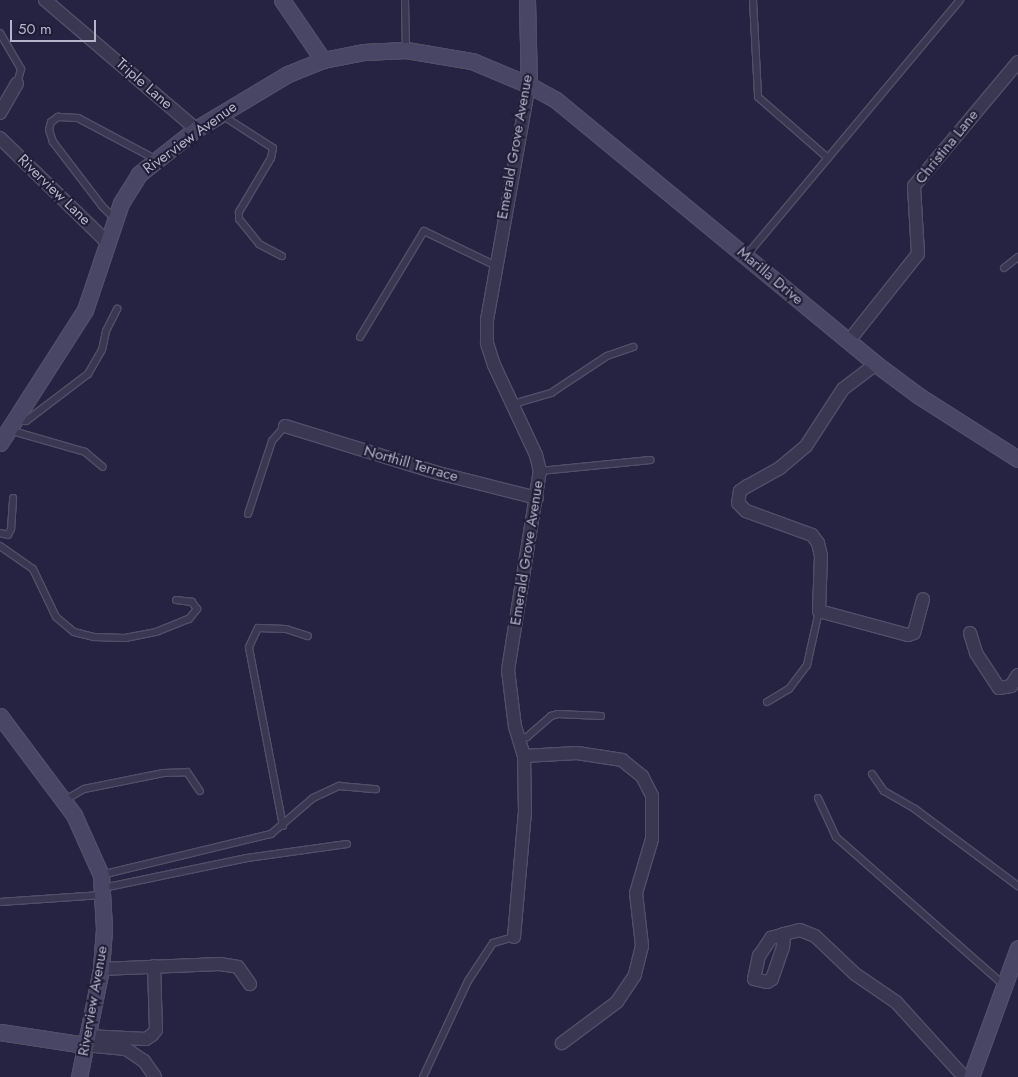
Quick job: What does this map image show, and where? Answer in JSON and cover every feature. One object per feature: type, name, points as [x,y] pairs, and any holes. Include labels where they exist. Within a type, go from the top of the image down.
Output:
[{"type":"street","name":"Triple Lane","points":[[45,0],[196,129]]},
{"type":"street","points":[[282,0],[323,60]]},
{"type":"street","name":"Emerald Grove Avenue","points":[[514,937],[525,812],[524,756],[518,738],[508,670],[538,498],[540,470],[513,404],[494,365],[487,343],[487,320],[494,265],[529,85],[528,0]]},
{"type":"street","name":"Riverview Avenue","points":[[0,443],[85,310],[115,219],[130,186],[155,159],[196,129],[264,86],[323,60],[364,52],[406,50],[472,61],[529,85]]},
{"type":"street","name":"Christina Lane","points":[[848,342],[918,254],[914,186],[1018,62]]},
{"type":"street","points":[[0,113],[17,84]]},
{"type":"street","name":"Marilla Drive","points":[[529,85],[556,100],[623,153],[876,364],[919,396],[1018,458]]},
{"type":"street","name":"Riverview Lane","points":[[0,138],[107,242]]},
{"type":"street","points":[[876,364],[843,389],[806,446],[780,468],[746,486],[738,498],[740,507],[746,511],[812,535],[818,543],[819,611],[908,635],[914,633],[923,600]]},
{"type":"street","name":"Northill Terrace","points":[[285,426],[438,473],[538,498]]},
{"type":"street","points":[[970,634],[976,653],[999,688],[1011,686],[1018,675]]},
{"type":"street","name":"Riverview Avenue","points":[[0,716],[64,800],[84,831],[102,886],[101,969],[79,1077]]},
{"type":"street","points":[[524,756],[577,753],[622,760],[642,776],[652,796],[652,839],[636,893],[642,946],[635,975],[617,1002],[562,1043]]},
{"type":"street","points":[[784,934],[800,930],[815,936],[855,974],[896,1002],[964,1077]]},
{"type":"street","points":[[971,1077],[1018,948]]},
{"type":"street","points":[[101,969],[154,966],[238,966],[250,984]]},
{"type":"street","points":[[0,1032],[86,1040],[146,1039],[156,1030],[154,966]]},
{"type":"street","points":[[86,1040],[126,1049],[144,1061],[155,1077]]},
{"type":"lane","points":[[405,0],[406,50]]},
{"type":"lane","points":[[753,0],[758,97],[828,158]]},
{"type":"lane","points":[[746,256],[960,0]]},
{"type":"lane","points":[[0,32],[21,70],[17,84]]},
{"type":"lane","points":[[220,114],[273,148],[271,158],[239,212],[239,219],[259,244],[282,256]]},
{"type":"lane","points":[[115,219],[102,206],[53,142],[49,130],[51,122],[58,117],[78,118],[155,159]]},
{"type":"lane","points":[[360,337],[424,231],[494,265]]},
{"type":"lane","points":[[1004,268],[1018,257]]},
{"type":"lane","points":[[11,425],[26,422],[88,374],[102,350],[106,331],[117,309]]},
{"type":"lane","points":[[513,404],[551,393],[608,356],[633,347]]},
{"type":"lane","points":[[11,425],[86,452],[103,467]]},
{"type":"lane","points":[[248,514],[272,441],[285,426]]},
{"type":"lane","points":[[540,470],[650,460]]},
{"type":"lane","points":[[0,533],[8,535],[11,529],[13,498]]},
{"type":"lane","points":[[0,546],[33,570],[56,617],[74,632],[94,637],[125,638],[156,632],[189,620],[197,610],[192,602],[176,600]]},
{"type":"lane","points":[[767,702],[789,689],[806,665],[819,611]]},
{"type":"lane","points":[[283,826],[249,647],[258,628],[286,629],[308,636]]},
{"type":"lane","points":[[518,738],[526,737],[551,716],[558,714],[601,716]]},
{"type":"lane","points":[[64,800],[84,789],[163,773],[187,772],[200,791]]},
{"type":"lane","points":[[872,774],[884,791],[914,809],[1018,886]]},
{"type":"lane","points":[[102,886],[271,834],[283,826],[313,798],[339,786],[376,789]]},
{"type":"lane","points":[[818,798],[836,836],[1005,986]]},
{"type":"lane","points":[[0,902],[102,886],[247,858],[347,844]]},
{"type":"lane","points":[[423,1077],[468,981],[493,943],[514,937]]}]
